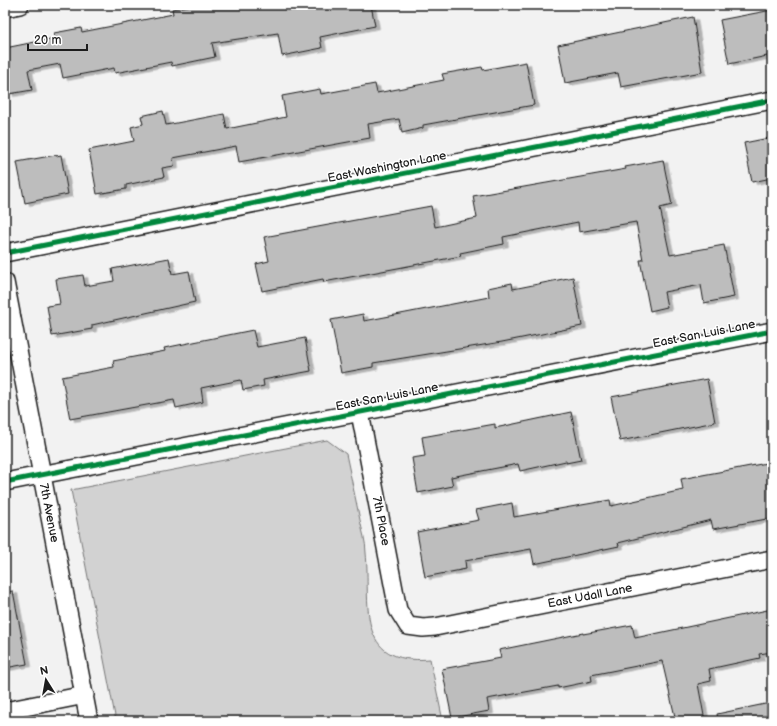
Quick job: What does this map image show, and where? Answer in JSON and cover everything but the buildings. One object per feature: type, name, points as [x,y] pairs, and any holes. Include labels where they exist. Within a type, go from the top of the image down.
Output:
[{"type":"street","points":[[5,8],[20,5]]},
{"type":"street","name":"East Washington Lane","points":[[5,253],[772,100]]},
{"type":"street","name":"7th Avenue","points":[[5,282],[89,721]]},
{"type":"street","name":"East San Luis Lane","points":[[5,482],[772,331]]},
{"type":"street","name":"7th Place","points":[[360,413],[398,610],[408,626]]},
{"type":"street","name":"East Udall Lane","points":[[408,626],[422,628],[435,627],[772,559]]},
{"type":"street","points":[[5,711],[84,695]]},
{"type":"shaded area","points":[[327,440],[346,454],[365,545],[368,610],[371,627],[377,641],[388,652],[405,658],[430,659],[443,721],[116,721],[71,490]]},
{"type":"cycle path","points":[[5,253],[772,100]]},
{"type":"cycle path","points":[[5,482],[772,331]]}]
